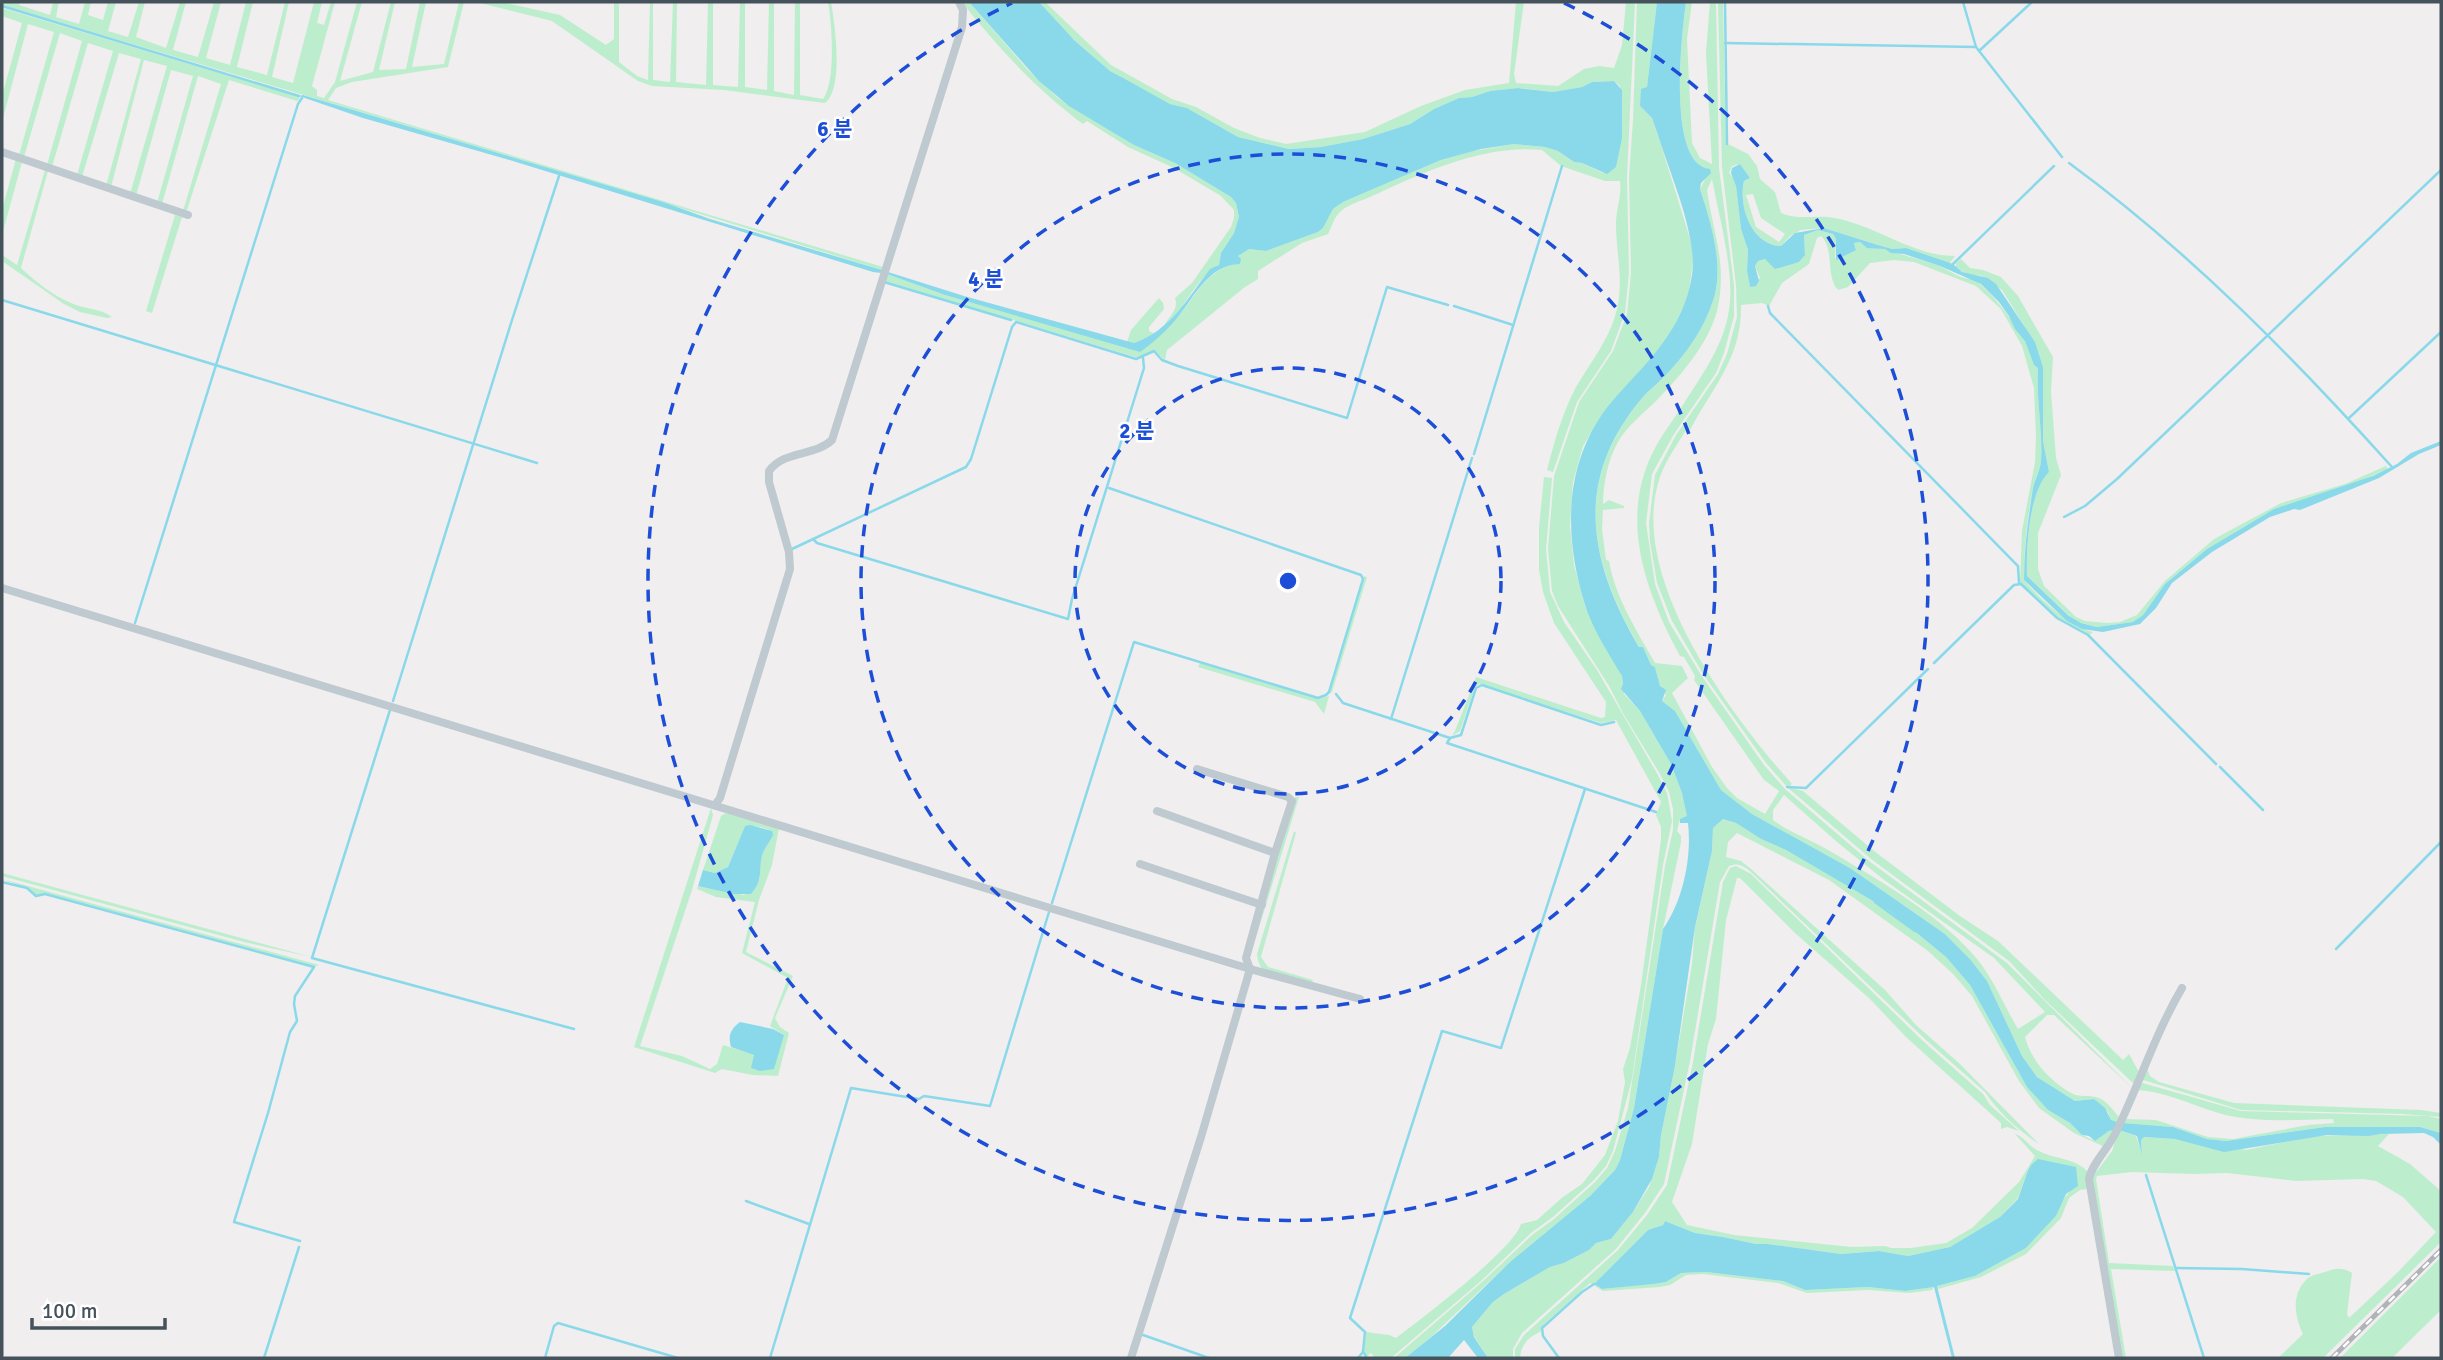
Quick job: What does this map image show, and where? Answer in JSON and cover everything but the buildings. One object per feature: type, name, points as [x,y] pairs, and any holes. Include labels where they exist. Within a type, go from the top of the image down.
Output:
[{"type":"street","points":[[715,805],[720,797],[790,569],[789,552],[768,482],[769,471],[779,460],[822,447],[832,440],[962,27],[963,10],[959,2]]},
{"type":"street","points":[[2,152],[188,215]]},
{"type":"street","points":[[2,588],[1250,969],[1360,999]]},
{"type":"street","points":[[1130,1358],[1250,969],[1246,958],[1292,801],[1288,797],[1197,769]]},
{"type":"street","points":[[1157,811],[1275,853]]},
{"type":"street","points":[[1140,864],[1262,905]]},
{"type":"street","points":[[2119,1358],[2089,1179],[2091,1171],[2117,1131],[2182,988]]},
{"type":"green space","points":[[2,2],[20,2],[19,5],[50,15],[53,2],[59,2],[56,17],[79,24],[85,2],[91,2],[88,15],[103,20],[108,2],[116,2],[108,31],[128,37],[139,2],[145,2],[136,37],[166,48],[180,2],[186,2],[173,50],[198,57],[214,2],[221,2],[206,58],[230,65],[246,2],[253,2],[237,67],[267,75],[285,2],[289,2],[272,77],[293,83],[314,2],[322,2],[317,23],[324,25],[331,2],[335,2],[312,86],[317,90],[317,96],[324,98],[335,82],[357,2],[362,2],[340,81],[373,72],[391,2],[395,2],[379,70],[406,69],[420,2],[426,2],[412,67],[444,64],[459,2],[464,2],[448,67],[352,82],[336,88],[328,100],[883,267],[882,270],[2,5]]},
{"type":"green space","points":[[476,2],[501,2],[560,15],[606,45],[614,39],[614,2],[619,2],[619,62],[637,76],[648,80],[650,2],[653,2],[653,80],[670,82],[673,2],[677,2],[676,82],[706,85],[708,2],[713,2],[713,85],[738,87],[740,2],[745,2],[745,87],[767,90],[769,2],[774,2],[774,91],[794,95],[795,2],[800,2],[800,95],[823,99],[830,80],[832,37],[828,2],[831,2],[837,55],[835,84],[825,103],[724,90],[652,86],[638,81],[552,21]]},
{"type":"green space","points":[[962,2],[969,2],[1027,69],[1058,98],[1134,145],[1175,163],[1231,197],[1236,203],[1239,218],[1234,233],[1221,253],[1219,265],[1203,278],[1164,326],[1175,309],[1175,298],[1192,283],[1231,227],[1234,210],[1221,196],[1174,168],[1128,147],[1087,121],[1083,124],[1049,97],[1018,67]]},
{"type":"green space","points":[[1039,2],[1045,2],[1111,65],[1172,99],[1196,107],[1234,128],[1286,144],[1365,132],[1421,106],[1465,90],[1509,83],[1516,2],[1524,2],[1514,74],[1516,83],[1558,86],[1584,69],[1599,66],[1614,68],[1622,45],[1626,2],[1635,2],[1627,177],[1629,273],[1625,313],[1611,351],[1577,402],[1553,472],[1547,470],[1566,408],[1606,338],[1618,304],[1620,274],[1616,224],[1620,181],[1605,181],[1561,166],[1542,150],[1498,151],[1453,162],[1348,206],[1337,216],[1328,234],[1302,243],[1258,271],[1258,279],[1167,350],[1165,360],[1154,350],[1135,357],[885,281],[887,274],[945,295],[1137,350],[1168,328],[1206,281],[1214,273],[1234,264],[1240,254],[1249,249],[1266,251],[1318,232],[1333,209],[1343,202],[1441,160],[1514,144],[1558,151],[1574,162],[1603,173],[1622,138],[1620,86],[1614,81],[1592,82],[1582,87],[1553,92],[1519,88],[1490,91],[1459,98],[1410,124],[1363,139],[1321,147],[1290,149],[1238,137],[1187,108],[1170,104],[1110,71],[1065,32]]},
{"type":"green space","points":[[1637,2],[1657,2],[1647,87],[1640,106],[1652,118],[1657,132],[1692,245],[1693,261],[1686,302],[1669,337],[1602,415],[1583,446],[1573,482],[1570,526],[1574,565],[1585,606],[1622,676],[1624,694],[1640,711],[1671,764],[1688,817],[1680,819],[1677,831],[1681,842],[1663,929],[1634,1108],[1615,1170],[1590,1196],[1510,1262],[1432,1336],[1405,1358],[1394,1358],[1595,1182],[1607,1168],[1615,1151],[1628,1108],[1665,866],[1673,830],[1673,809],[1669,792],[1660,774],[1558,606],[1552,591],[1548,549],[1554,476],[1579,402],[1613,351],[1627,314],[1631,273],[1629,177]]},
{"type":"green space","points":[[1686,2],[1692,2],[1687,39],[1692,143],[1700,158],[1712,164],[1706,53],[1710,2],[1716,2],[1719,168],[1734,285],[1734,316],[1716,373],[1674,434],[1652,474],[1646,523],[1655,584],[1669,622],[1701,675],[1764,765],[1785,789],[1869,861],[2007,963],[2132,1088],[2054,1015],[2047,1015],[2025,1037],[2037,1062],[2050,1077],[2073,1094],[2102,1100],[2119,1117],[2117,1122],[2111,1121],[2108,1112],[2094,1099],[2075,1101],[2037,1077],[2022,1056],[1987,981],[1945,934],[1850,868],[1752,814],[1721,790],[1675,711],[1662,701],[1666,695],[1660,686],[1655,667],[1651,665],[1643,647],[1640,648],[1609,583],[1600,552],[1596,521],[1598,490],[1606,459],[1621,428],[1643,397],[1671,370],[1694,340],[1711,306],[1717,281],[1714,241],[1700,189],[1710,170],[1696,162],[1687,146],[1682,122],[1680,67]],"holes":[[[1712,179],[1730,279],[1729,310],[1718,346],[1652,454],[1642,480],[1638,532],[1648,583],[1680,656],[1684,657],[1695,676],[1694,680],[1764,780],[1779,791],[1765,814],[1737,798],[1712,767],[1672,693],[1688,678],[1682,666],[1655,663],[1616,588],[1609,561],[1606,560],[1602,529],[1603,510],[1624,508],[1609,500],[1603,504],[1607,472],[1618,442],[1685,369],[1707,335],[1717,311],[1720,264],[1707,190]],[[1784,795],[1883,879],[1994,958],[2045,1012],[2018,1029],[1985,969],[1940,923],[1866,872],[1773,820],[1773,810]]]},
{"type":"green space","points":[[1718,2],[1723,2],[1726,143],[1748,154],[1757,166],[1760,179],[1775,192],[1781,213],[1794,217],[1835,218],[1866,227],[1924,251],[1955,256],[1949,264],[1906,248],[1892,249],[1824,228],[1801,230],[1790,236],[1781,246],[1771,244],[1755,231],[1745,212],[1744,181],[1750,178],[1740,164],[1732,166],[1729,173],[1736,186],[1741,229],[1748,250],[1747,271],[1750,287],[1760,278],[1755,266],[1758,261],[1805,255],[1804,235],[1818,230],[1833,234],[1836,239],[1835,259],[1856,249],[1854,243],[1860,242],[1869,247],[1885,249],[1937,265],[1958,276],[1976,281],[1987,291],[2019,332],[2038,368],[2041,461],[2029,511],[2024,580],[2065,618],[2093,632],[2089,635],[2057,617],[2020,583],[2022,531],[2035,462],[2034,388],[2022,346],[2001,309],[1976,286],[1914,262],[1894,260],[1870,263],[1848,287],[1838,290],[1832,277],[1828,248],[1821,236],[1817,238],[1809,264],[1782,283],[1769,306],[1762,303],[1741,305],[1737,341],[1724,371],[1690,430],[1686,430],[1662,471],[1653,515],[1658,556],[1670,599],[1714,682],[1740,720],[1792,784],[1788,787],[1803,791],[1874,851],[1998,941],[2123,1060],[2129,1054],[2139,1072],[2135,1085],[2045,1000],[2009,961],[1871,859],[1787,787],[1766,763],[1703,674],[1672,621],[1657,583],[1649,523],[1655,475],[1676,435],[1718,374],[1727,354],[1737,317],[1736,285],[1722,167]],"holes":[[[1753,194],[1761,218],[1785,234],[1779,242],[1756,227],[1746,195]]]},
{"type":"green space","points":[[2,8],[300,98],[297,101],[229,80],[186,213],[183,211],[221,84],[198,76],[162,204],[157,203],[193,76],[171,70],[136,196],[130,194],[167,66],[144,60],[111,187],[106,186],[141,59],[119,53],[82,177],[77,175],[113,51],[88,43],[52,167],[47,165],[82,41],[60,33],[24,157],[19,155],[54,32],[28,24],[2,122],[2,96],[22,23],[2,16]]},
{"type":"green space","points":[[16,159],[22,162],[2,235],[2,210]]},
{"type":"green space","points":[[45,170],[48,171],[21,268],[44,288],[64,300],[112,317],[80,312],[64,304],[2,261],[2,255],[17,265]]},
{"type":"green space","points":[[175,215],[182,217],[152,313],[146,311]]},
{"type":"green space","points":[[1961,259],[1970,268],[2001,277],[2018,296],[2053,357],[2051,392],[2056,458],[2061,475],[2038,533],[2038,569],[2044,586],[2076,617],[2085,621],[2107,623],[2120,622],[2137,615],[2165,581],[2214,539],[2281,503],[2345,484],[2386,466],[2388,469],[2349,486],[2274,509],[2207,549],[2165,584],[2143,615],[2133,622],[2097,627],[2075,621],[2027,576],[2028,537],[2033,506],[2042,480],[2049,472],[2043,441],[2043,367],[2035,343],[2002,290],[1982,276],[1967,274],[1956,268],[1956,263]]},
{"type":"green space","points":[[1159,298],[1164,309],[1149,327],[1149,331],[1155,334],[1134,343],[1127,342],[1131,330]]},
{"type":"green space","points":[[1544,477],[1552,478],[1546,549],[1550,592],[1564,622],[1597,670],[1658,775],[1667,793],[1672,821],[1663,865],[1632,1079],[1613,1151],[1606,1166],[1594,1180],[1391,1358],[1375,1358],[1371,1353],[1367,1356],[1364,1352],[1366,1332],[1396,1338],[1465,1284],[1502,1250],[1521,1224],[1537,1220],[1582,1184],[1605,1155],[1618,1121],[1625,1082],[1623,1069],[1630,1048],[1641,985],[1661,840],[1661,827],[1656,815],[1661,802],[1616,720],[1601,723],[1479,684],[1475,687],[1460,731],[1452,736],[1476,677],[1601,718],[1605,717],[1606,702],[1554,623],[1543,592],[1539,570],[1539,528]]},
{"type":"green space","points":[[1364,576],[1367,577],[1332,692],[1329,694]]},
{"type":"green space","points":[[1200,663],[1319,699],[1329,696],[1324,714],[1315,702],[1198,667]]},
{"type":"green space","points":[[1295,797],[1299,797],[1250,957],[1248,956]]},
{"type":"green space","points":[[711,808],[713,815],[692,890],[640,1046],[682,1056],[710,1069],[717,1064],[723,1045],[755,1055],[752,1068],[784,1035],[770,1026],[788,978],[742,953],[755,902],[716,897],[697,889],[698,886],[744,895],[759,881],[760,863],[772,835],[772,831],[761,827],[745,826],[728,867],[715,873],[703,870],[721,816],[726,813],[779,828],[772,865],[759,900],[746,952],[793,976],[775,1018],[780,1027],[789,1033],[778,1076],[753,1075],[722,1069],[715,1073],[634,1047]]},
{"type":"green space","points":[[1723,819],[1736,823],[1761,839],[1786,850],[1890,911],[1946,957],[1970,985],[2027,1087],[2048,1110],[2070,1123],[2082,1135],[2095,1141],[2114,1130],[2105,1147],[2074,1133],[2039,1108],[2019,1081],[1972,996],[1928,951],[1829,880],[1737,833],[1728,842],[1726,857],[1741,861],[1751,869],[1885,990],[1916,1025],[1960,1064],[2039,1144],[2009,1121],[1985,1092],[1926,1040],[1752,873],[1741,865],[1729,866],[1720,882],[1690,1061],[1664,1184],[1616,1249],[1522,1333],[1513,1349],[1513,1358],[1488,1358],[1474,1336],[1472,1327],[1493,1302],[1550,1267],[1589,1250],[1596,1243],[1611,1239],[1649,1187],[1659,1157],[1692,964],[1695,927],[1712,851],[1713,828]]},
{"type":"green space","points":[[1294,831],[1296,833],[1261,957],[1268,967],[1313,980],[1312,983],[1262,970],[1257,954]]},
{"type":"green space","points":[[1736,866],[1751,874],[2019,1131],[2007,1127],[2001,1129],[2001,1123],[1737,878],[1726,920],[1716,1019],[1708,1044],[1692,1144],[1672,1202],[1687,1225],[1734,1235],[1852,1247],[1911,1248],[1946,1243],[1972,1228],[2019,1182],[2035,1156],[2015,1134],[2039,1151],[2082,1166],[2087,1171],[2087,1189],[2080,1190],[2069,1198],[2061,1218],[2026,1254],[1981,1277],[1938,1289],[1937,1286],[1975,1276],[2026,1248],[2056,1216],[2062,1201],[2071,1190],[2027,1173],[2018,1198],[2000,1217],[1950,1247],[1908,1256],[1879,1251],[1841,1254],[1756,1244],[1695,1233],[1665,1221],[1663,1225],[1648,1230],[1594,1284],[1602,1289],[1666,1282],[1681,1273],[1706,1272],[1783,1281],[1805,1290],[1868,1287],[1905,1291],[1934,1287],[1932,1290],[1909,1293],[1868,1290],[1807,1293],[1778,1283],[1703,1274],[1686,1275],[1670,1285],[1660,1287],[1603,1291],[1590,1283],[1544,1324],[1540,1332],[1529,1339],[1520,1358],[1515,1358],[1515,1349],[1524,1335],[1618,1250],[1667,1185],[1693,1062],[1723,882],[1730,868]]},
{"type":"green space","points":[[2,873],[311,957],[244,942],[2,876]]},
{"type":"green space","points":[[2,879],[319,965],[314,967],[45,893],[32,894],[27,888]]},
{"type":"green space","points":[[2146,1066],[2150,1076],[2159,1082],[2234,1103],[2421,1110],[2441,1113],[2441,1117],[2241,1110],[2140,1079]]},
{"type":"green space","points":[[2139,1082],[2241,1111],[2428,1116],[2441,1119],[2441,1133],[2420,1127],[2325,1127],[2226,1141],[2207,1139],[2173,1127],[2123,1123],[2125,1119],[2156,1120],[2208,1137],[2233,1139],[2334,1123],[2333,1119],[2270,1120],[2224,1114],[2164,1095],[2136,1090]]},
{"type":"green space","points":[[2119,1130],[2136,1136],[2142,1154],[2143,1137],[2246,1150],[2313,1136],[2389,1134],[2378,1146],[2410,1164],[2441,1191],[2441,1242],[2323,1358],[2278,1358],[2303,1334],[2296,1314],[2296,1300],[2307,1279],[2336,1269],[2352,1273],[2347,1314],[2349,1318],[2436,1232],[2403,1197],[2376,1181],[2363,1179],[2296,1181],[2227,1173],[2132,1172],[2097,1176],[2109,1263],[2173,1266],[2175,1271],[2111,1269],[2126,1358],[2122,1358],[2092,1182],[2094,1175],[2112,1151]]},
{"type":"green space","points":[[2441,1257],[2441,1310],[2392,1358],[2340,1358]]},
{"type":"water","points":[[969,2],[1039,2],[1074,40],[1110,71],[1170,104],[1187,108],[1238,137],[1289,149],[1321,147],[1363,139],[1410,124],[1459,98],[1490,91],[1518,88],[1553,92],[1582,87],[1592,82],[1614,81],[1622,90],[1622,138],[1616,167],[1607,174],[1574,162],[1558,151],[1514,144],[1481,149],[1441,160],[1343,202],[1333,209],[1318,232],[1266,251],[1249,249],[1238,256],[1241,259],[1240,264],[1218,270],[1209,277],[1173,323],[1140,352],[945,295],[887,274],[888,272],[1134,343],[1168,322],[1210,269],[1219,265],[1221,253],[1234,233],[1239,217],[1236,203],[1231,197],[1175,163],[1134,145],[1069,106],[1039,81]]},
{"type":"water","points":[[1657,2],[1686,2],[1680,67],[1682,122],[1687,145],[1696,162],[1710,169],[1711,173],[1701,183],[1700,189],[1714,240],[1717,281],[1711,306],[1694,340],[1671,370],[1643,397],[1621,428],[1606,458],[1598,489],[1596,520],[1599,551],[1608,583],[1639,647],[1643,647],[1651,665],[1655,667],[1660,686],[1666,690],[1662,701],[1675,711],[1721,790],[1752,814],[1850,868],[1945,934],[1987,981],[2022,1056],[2037,1077],[2075,1101],[2094,1099],[2105,1108],[2111,1120],[2117,1122],[2114,1130],[2095,1141],[2082,1135],[2070,1123],[2048,1110],[2027,1087],[1970,985],[1946,957],[1890,911],[1786,850],[1761,839],[1736,823],[1723,819],[1713,828],[1712,851],[1695,927],[1659,1157],[1652,1179],[1633,1212],[1611,1239],[1596,1243],[1589,1250],[1550,1267],[1493,1302],[1472,1327],[1474,1337],[1488,1358],[1478,1358],[1464,1340],[1448,1358],[1405,1358],[1445,1326],[1510,1262],[1590,1196],[1615,1170],[1634,1108],[1663,929],[1681,892],[1687,864],[1688,823],[1680,823],[1680,819],[1687,816],[1682,793],[1671,764],[1640,711],[1621,689],[1622,676],[1588,614],[1578,578],[1571,524],[1572,498],[1585,446],[1597,422],[1614,399],[1652,357],[1673,328],[1688,294],[1692,275],[1693,259],[1687,223],[1652,118],[1640,106],[1641,89],[1647,87]]},
{"type":"water","points":[[303,95],[882,270],[881,273],[873,272],[363,118],[299,96]]},
{"type":"water","points":[[1740,164],[1750,178],[1744,181],[1745,212],[1755,231],[1771,244],[1781,246],[1795,233],[1824,228],[1892,249],[1906,248],[1953,264],[1962,272],[1988,278],[1996,284],[2035,342],[2043,367],[2043,441],[2049,472],[2042,481],[2033,506],[2028,536],[2027,576],[2069,616],[2081,623],[2097,627],[2133,622],[2143,615],[2165,584],[2207,549],[2274,509],[2373,476],[2397,464],[2411,453],[2441,441],[2441,445],[2419,454],[2379,478],[2300,510],[2294,509],[2270,517],[2212,552],[2172,583],[2156,608],[2140,624],[2103,632],[2082,629],[2067,621],[2024,580],[2029,511],[2041,461],[2038,368],[2034,365],[2025,341],[1999,302],[1981,284],[1940,266],[1885,249],[1867,248],[1860,242],[1854,243],[1856,250],[1836,260],[1836,239],[1833,234],[1818,230],[1804,235],[1805,255],[1799,262],[1775,269],[1765,259],[1758,261],[1755,266],[1759,281],[1756,286],[1750,287],[1747,271],[1748,250],[1741,229],[1736,186],[1731,173],[1732,168]]},
{"type":"water","points":[[745,826],[772,831],[773,835],[763,853],[759,880],[751,894],[734,894],[698,886],[703,870],[715,873],[728,867]]},
{"type":"water","points":[[740,1022],[773,1029],[784,1035],[774,1069],[760,1071],[751,1068],[754,1055],[731,1047],[731,1033]]},
{"type":"water","points":[[2123,1123],[2173,1127],[2207,1139],[2226,1141],[2325,1127],[2420,1127],[2441,1133],[2441,1145],[2424,1133],[2327,1135],[2224,1152],[2175,1139],[2144,1137],[2141,1140],[2142,1155],[2137,1136],[2119,1130]]},
{"type":"water","points":[[2038,1159],[2076,1167],[2078,1186],[2066,1194],[2056,1216],[2026,1248],[1975,1276],[1937,1286],[1955,1358],[1952,1358],[1934,1287],[1905,1291],[1868,1287],[1805,1290],[1783,1281],[1706,1272],[1681,1273],[1666,1282],[1653,1284],[1602,1289],[1594,1284],[1648,1230],[1663,1225],[1665,1221],[1695,1233],[1756,1244],[1841,1254],[1879,1251],[1908,1256],[1950,1247],[2000,1217],[2018,1199],[2031,1165]]},
{"type":"waterway","points":[[1725,2],[1727,144]]},
{"type":"waterway","points":[[1963,2],[1976,47],[2062,157]]},
{"type":"waterway","points":[[1979,51],[2032,2]]},
{"type":"waterway","points":[[2,6],[299,96]]},
{"type":"waterway","points":[[1725,43],[1976,47]]},
{"type":"waterway","points":[[135,623],[302,98]]},
{"type":"waterway","points":[[2069,163],[2156,232],[2238,306],[2392,467]]},
{"type":"waterway","points":[[1474,454],[1562,166]]},
{"type":"waterway","points":[[1953,264],[2054,166]]},
{"type":"waterway","points":[[2064,517],[2085,506],[2117,479],[2441,170]]},
{"type":"waterway","points":[[393,701],[559,176]]},
{"type":"waterway","points":[[884,282],[1011,320]]},
{"type":"waterway","points":[[792,549],[966,467],[971,459],[1012,327],[1016,322],[1136,359],[1154,351],[1162,360],[1178,366],[1347,418],[1387,287],[1448,305]]},
{"type":"waterway","points":[[2,300],[537,463]]},
{"type":"waterway","points":[[1454,306],[1513,325]]},
{"type":"waterway","points":[[1768,306],[1770,313],[2018,566],[2019,583]]},
{"type":"waterway","points":[[2349,418],[2441,332]]},
{"type":"waterway","points":[[813,539],[817,543],[1068,619],[1144,368],[1143,358]]},
{"type":"waterway","points":[[1391,719],[1472,458]]},
{"type":"waterway","points":[[1052,903],[1134,642],[1318,698],[1329,692],[1363,579],[1361,575],[1109,488]]},
{"type":"waterway","points":[[1934,663],[2014,585],[2021,584],[2057,618],[2088,635],[2216,764]]},
{"type":"waterway","points":[[1787,787],[1806,788],[1928,669]]},
{"type":"waterway","points":[[1336,694],[1343,703],[1450,738],[1461,735],[1476,688],[1482,685],[1601,725],[1614,722]]},
{"type":"waterway","points":[[390,710],[312,958],[574,1029]]},
{"type":"waterway","points":[[1450,738],[1447,743],[1656,812]]},
{"type":"waterway","points":[[2220,767],[2263,810]]},
{"type":"waterway","points":[[1363,1352],[1365,1332],[1350,1318],[1442,1031],[1501,1048],[1585,789]]},
{"type":"waterway","points":[[2336,949],[2441,842]]},
{"type":"waterway","points":[[2,882],[27,888],[36,896],[45,894],[314,967],[295,996],[297,1021],[290,1032],[234,1222],[300,1241]]},
{"type":"waterway","points":[[1875,902],[1915,931]]},
{"type":"waterway","points":[[770,1358],[851,1088],[919,1099],[924,1096],[990,1106],[1049,912]]},
{"type":"waterway","points":[[2146,1175],[2204,1358]]},
{"type":"waterway","points":[[746,1201],[809,1224]]},
{"type":"waterway","points":[[264,1358],[299,1247]]},
{"type":"waterway","points":[[2176,1268],[2309,1274]]},
{"type":"waterway","points":[[1559,1358],[1543,1336],[1542,1328],[1594,1284]]},
{"type":"waterway","points":[[545,1358],[554,1326],[558,1323],[678,1358]]},
{"type":"waterway","points":[[1143,1335],[1209,1358]]},
{"type":"waterway","points":[[1358,1358],[1363,1352],[1366,1356]]},
{"type":"railway","points":[[2332,1358],[2441,1250]]}]
